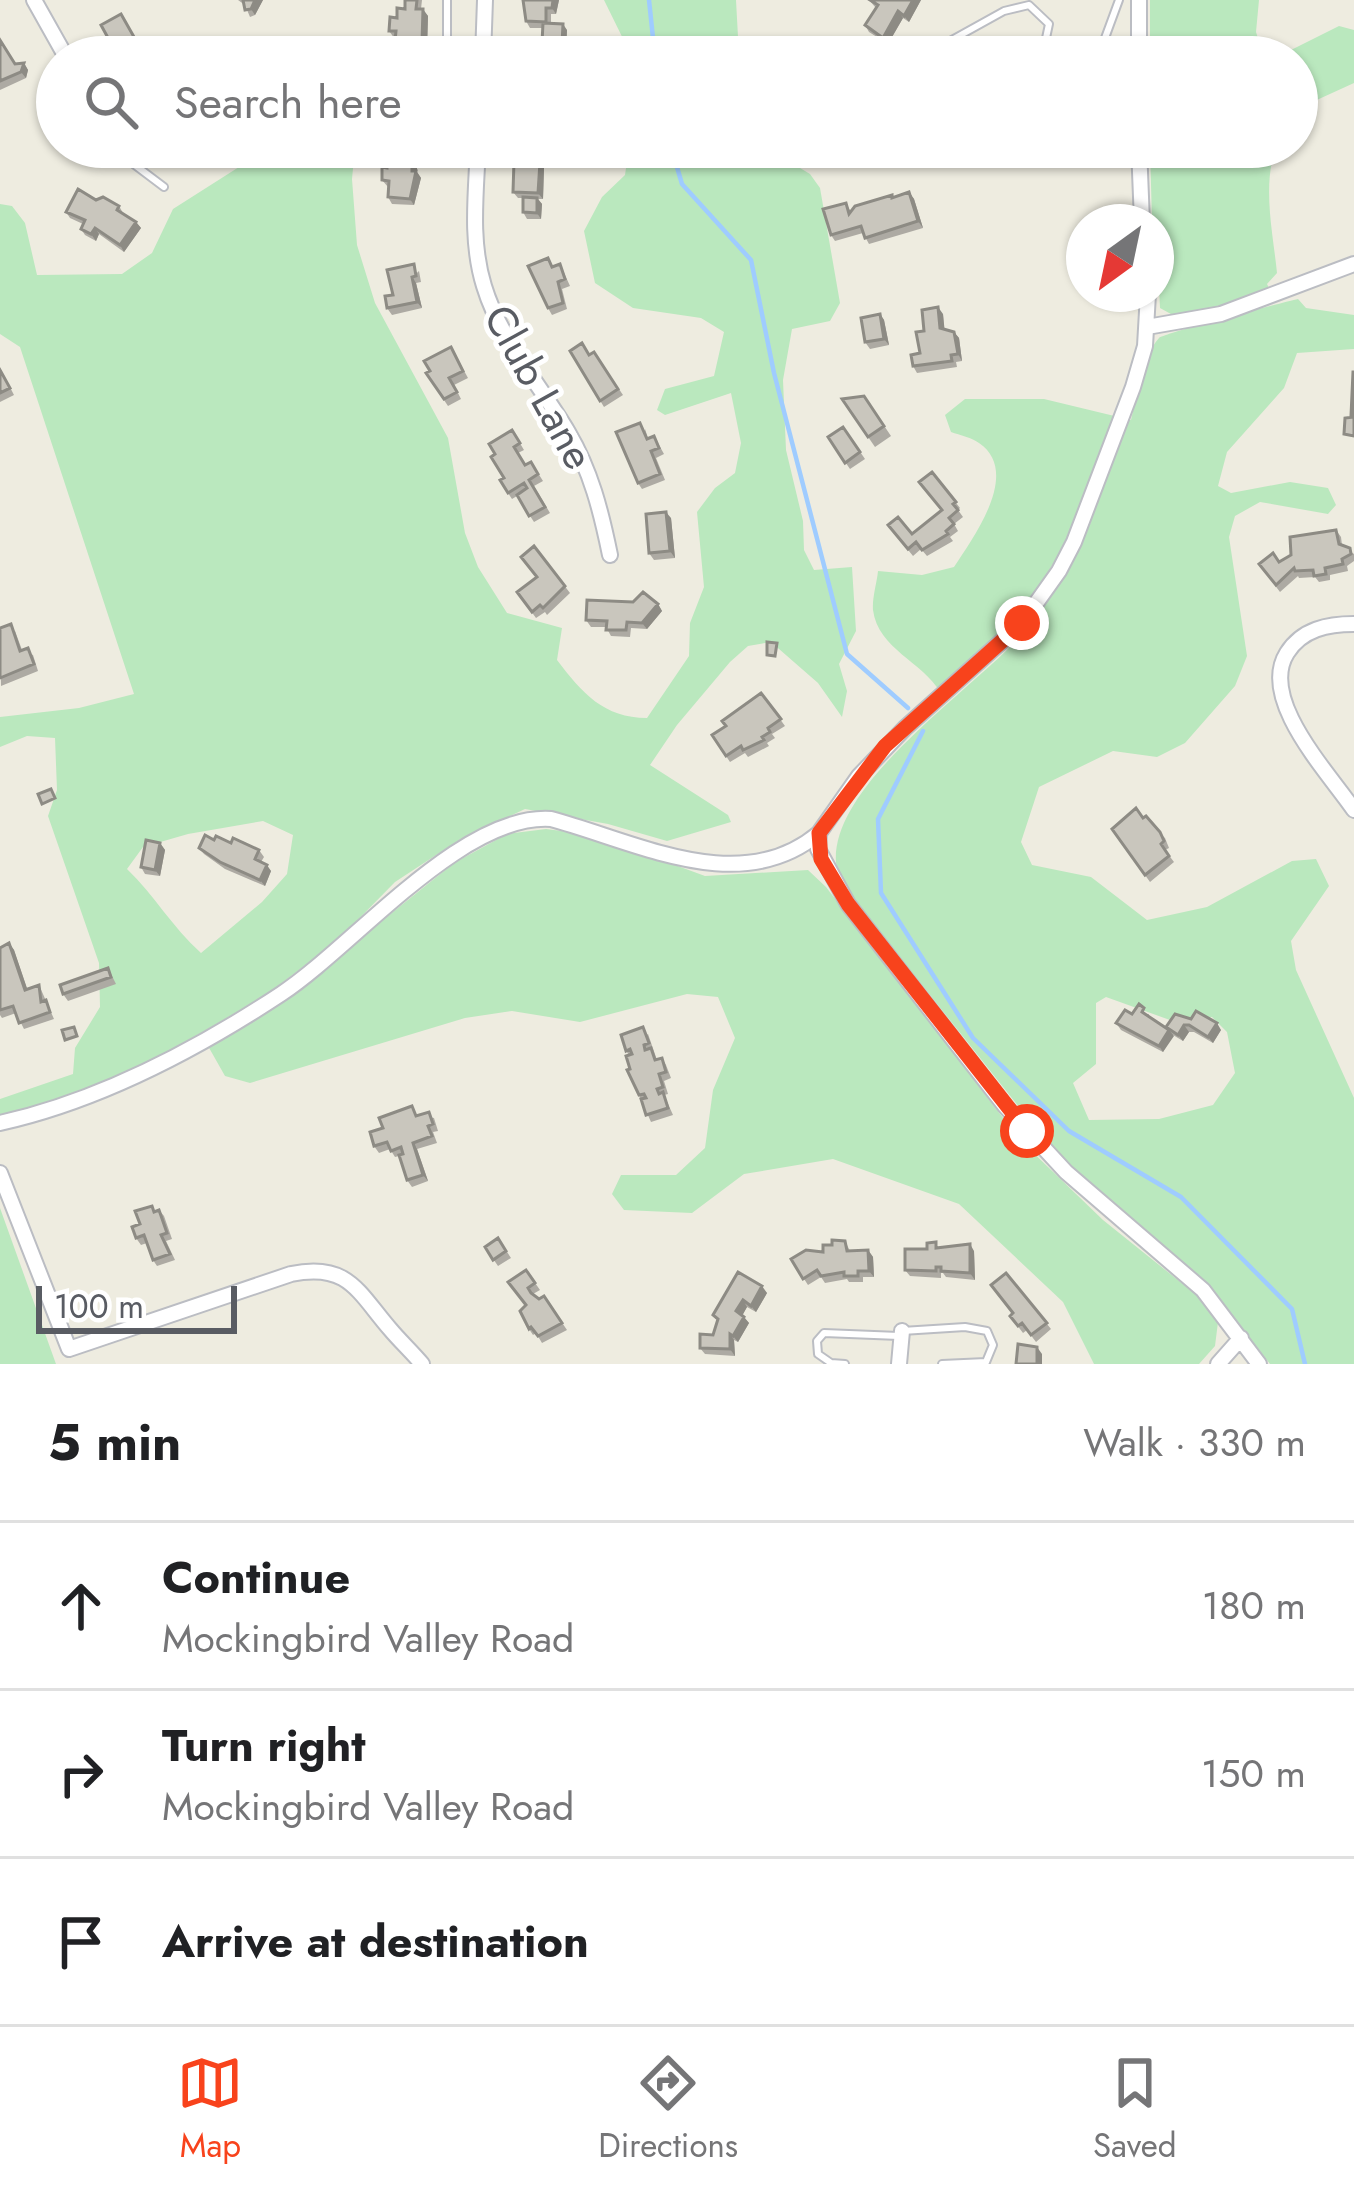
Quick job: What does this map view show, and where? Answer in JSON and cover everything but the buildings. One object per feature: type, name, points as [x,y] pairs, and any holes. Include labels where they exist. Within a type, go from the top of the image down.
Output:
[{"type":"street","points":[[34,0],[54,36]]},
{"type":"street","points":[[484,36],[485,0]]},
{"type":"street","points":[[1139,0],[1139,36]]},
{"type":"street","name":"Club Lane","points":[[477,168],[474,232],[484,289],[580,454],[605,520],[610,555]]},
{"type":"street","points":[[1140,168],[1141,204]]},
{"type":"street","points":[[1147,327],[1221,314],[1354,264]]},
{"type":"street","points":[[0,1124],[86,1098],[244,1017],[317,967],[460,849],[503,826],[551,819],[713,864],[763,863],[801,849],[819,833],[885,746],[1008,637],[1059,571],[1133,387],[1147,312]]},
{"type":"street","points":[[1354,624],[1327,626],[1298,640],[1283,660],[1278,677],[1286,710],[1354,810]]},
{"type":"street","points":[[819,833],[821,859],[848,904],[1005,1106],[1066,1172],[1203,1290],[1259,1364]]},
{"type":"street","points":[[0,1173],[69,1348],[291,1274],[319,1270],[356,1286],[422,1364]]},
{"type":"street","points":[[899,1364],[902,1334]]},
{"type":"street","points":[[1218,1364],[1241,1338]]},
{"type":"lane","points":[[447,0],[447,36]]},
{"type":"lane","points":[[1105,36],[1119,0]]},
{"type":"lane","points":[[959,36],[1004,11],[1029,5],[1049,25],[1047,36]]},
{"type":"lane","points":[[139,168],[164,187]]},
{"type":"lane","points":[[844,1364],[831,1364],[818,1354],[817,1341],[824,1334],[902,1334],[965,1327],[988,1331],[993,1345],[986,1362],[942,1364]]},
{"type":"green space","points":[[604,0],[736,0],[738,36],[622,36]]},
{"type":"green space","points":[[1150,0],[1259,0],[1257,36],[1150,36]]},
{"type":"green space","points":[[1339,26],[1354,30],[1354,83],[1318,99],[1318,36]]},
{"type":"green space","points":[[237,168],[353,168],[357,245],[375,303],[448,438],[465,533],[478,567],[507,613],[562,628],[557,660],[585,693],[618,714],[647,718],[689,656],[690,623],[704,587],[697,512],[715,488],[735,473],[741,443],[731,393],[665,415],[657,410],[665,389],[714,376],[724,332],[701,318],[633,308],[595,283],[584,231],[602,197],[625,175],[626,168],[800,168],[810,174],[820,188],[840,303],[830,321],[792,329],[783,380],[786,450],[803,521],[804,550],[814,570],[852,567],[856,631],[839,664],[847,691],[842,717],[818,683],[771,642],[748,646],[677,725],[650,765],[728,815],[731,822],[667,841],[608,824],[525,809],[459,840],[395,882],[337,941],[266,995],[137,1069],[66,1099],[0,1117],[0,1099],[73,1074],[75,1048],[100,1007],[99,963],[48,816],[57,790],[55,738],[27,736],[0,747],[0,717],[79,708],[134,694],[20,347],[0,334],[0,204],[12,206],[25,223],[37,275],[122,274],[152,253],[173,209]],"holes":[[[263,821],[293,835],[287,874],[262,902],[201,953],[127,869],[143,847]]]},
{"type":"green space","points":[[1151,168],[1271,168],[1269,193],[1277,273],[1267,284],[1271,292],[1180,319],[1167,312],[1174,312],[1174,204],[1152,204]]},
{"type":"green space","points":[[1298,299],[1306,308],[1354,315],[1354,349],[1297,353],[1284,388],[1227,452],[1218,486],[1231,493],[1290,482],[1328,488],[1336,505],[1328,514],[1260,502],[1235,516],[1229,537],[1247,656],[1235,686],[1185,743],[1157,757],[1113,751],[1039,787],[1021,842],[1032,865],[1091,877],[1147,920],[1207,907],[1292,861],[1316,859],[1329,886],[1291,941],[1296,970],[1354,1098],[1354,1364],[1270,1364],[1211,1288],[1077,1174],[1042,1136],[846,889],[836,863],[840,832],[856,801],[910,738],[1024,632],[1062,580],[1091,522],[1073,523],[1033,594],[940,692],[883,635],[873,605],[878,571],[922,575],[954,567],[990,505],[996,471],[991,455],[976,441],[951,432],[945,415],[965,399],[1044,399],[1131,420],[1144,366],[1159,338]],"holes":[[[1106,997],[1181,1024],[1212,1017],[1227,1032],[1235,1073],[1213,1105],[1159,1119],[1089,1120],[1073,1083],[1096,1064],[1096,1003]]]},
{"type":"green space","points":[[546,829],[593,835],[705,876],[808,870],[826,887],[1020,1140],[1103,1220],[1204,1301],[1218,1322],[1215,1346],[1199,1364],[1094,1364],[1063,1302],[959,1204],[833,1159],[744,1174],[692,1213],[624,1210],[612,1194],[621,1175],[676,1175],[705,1148],[713,1090],[735,1038],[718,997],[687,994],[580,1022],[512,1011],[465,1018],[250,1083],[225,1076],[208,1046],[272,1009],[454,863],[507,834]]},
{"type":"green space","points":[[0,1208],[56,1364],[0,1364]]},
{"type":"waterway","points":[[649,0],[653,36]]},
{"type":"waterway","points":[[677,168],[682,184],[751,260],[774,373],[847,654],[908,708]]},
{"type":"waterway","points":[[923,731],[878,819],[881,893],[973,1038],[1069,1131],[1181,1197],[1292,1309],[1305,1364]]},
{"type":"route","points":[[1022,623],[885,746],[819,833],[818,849],[848,904],[1027,1131]]}]
